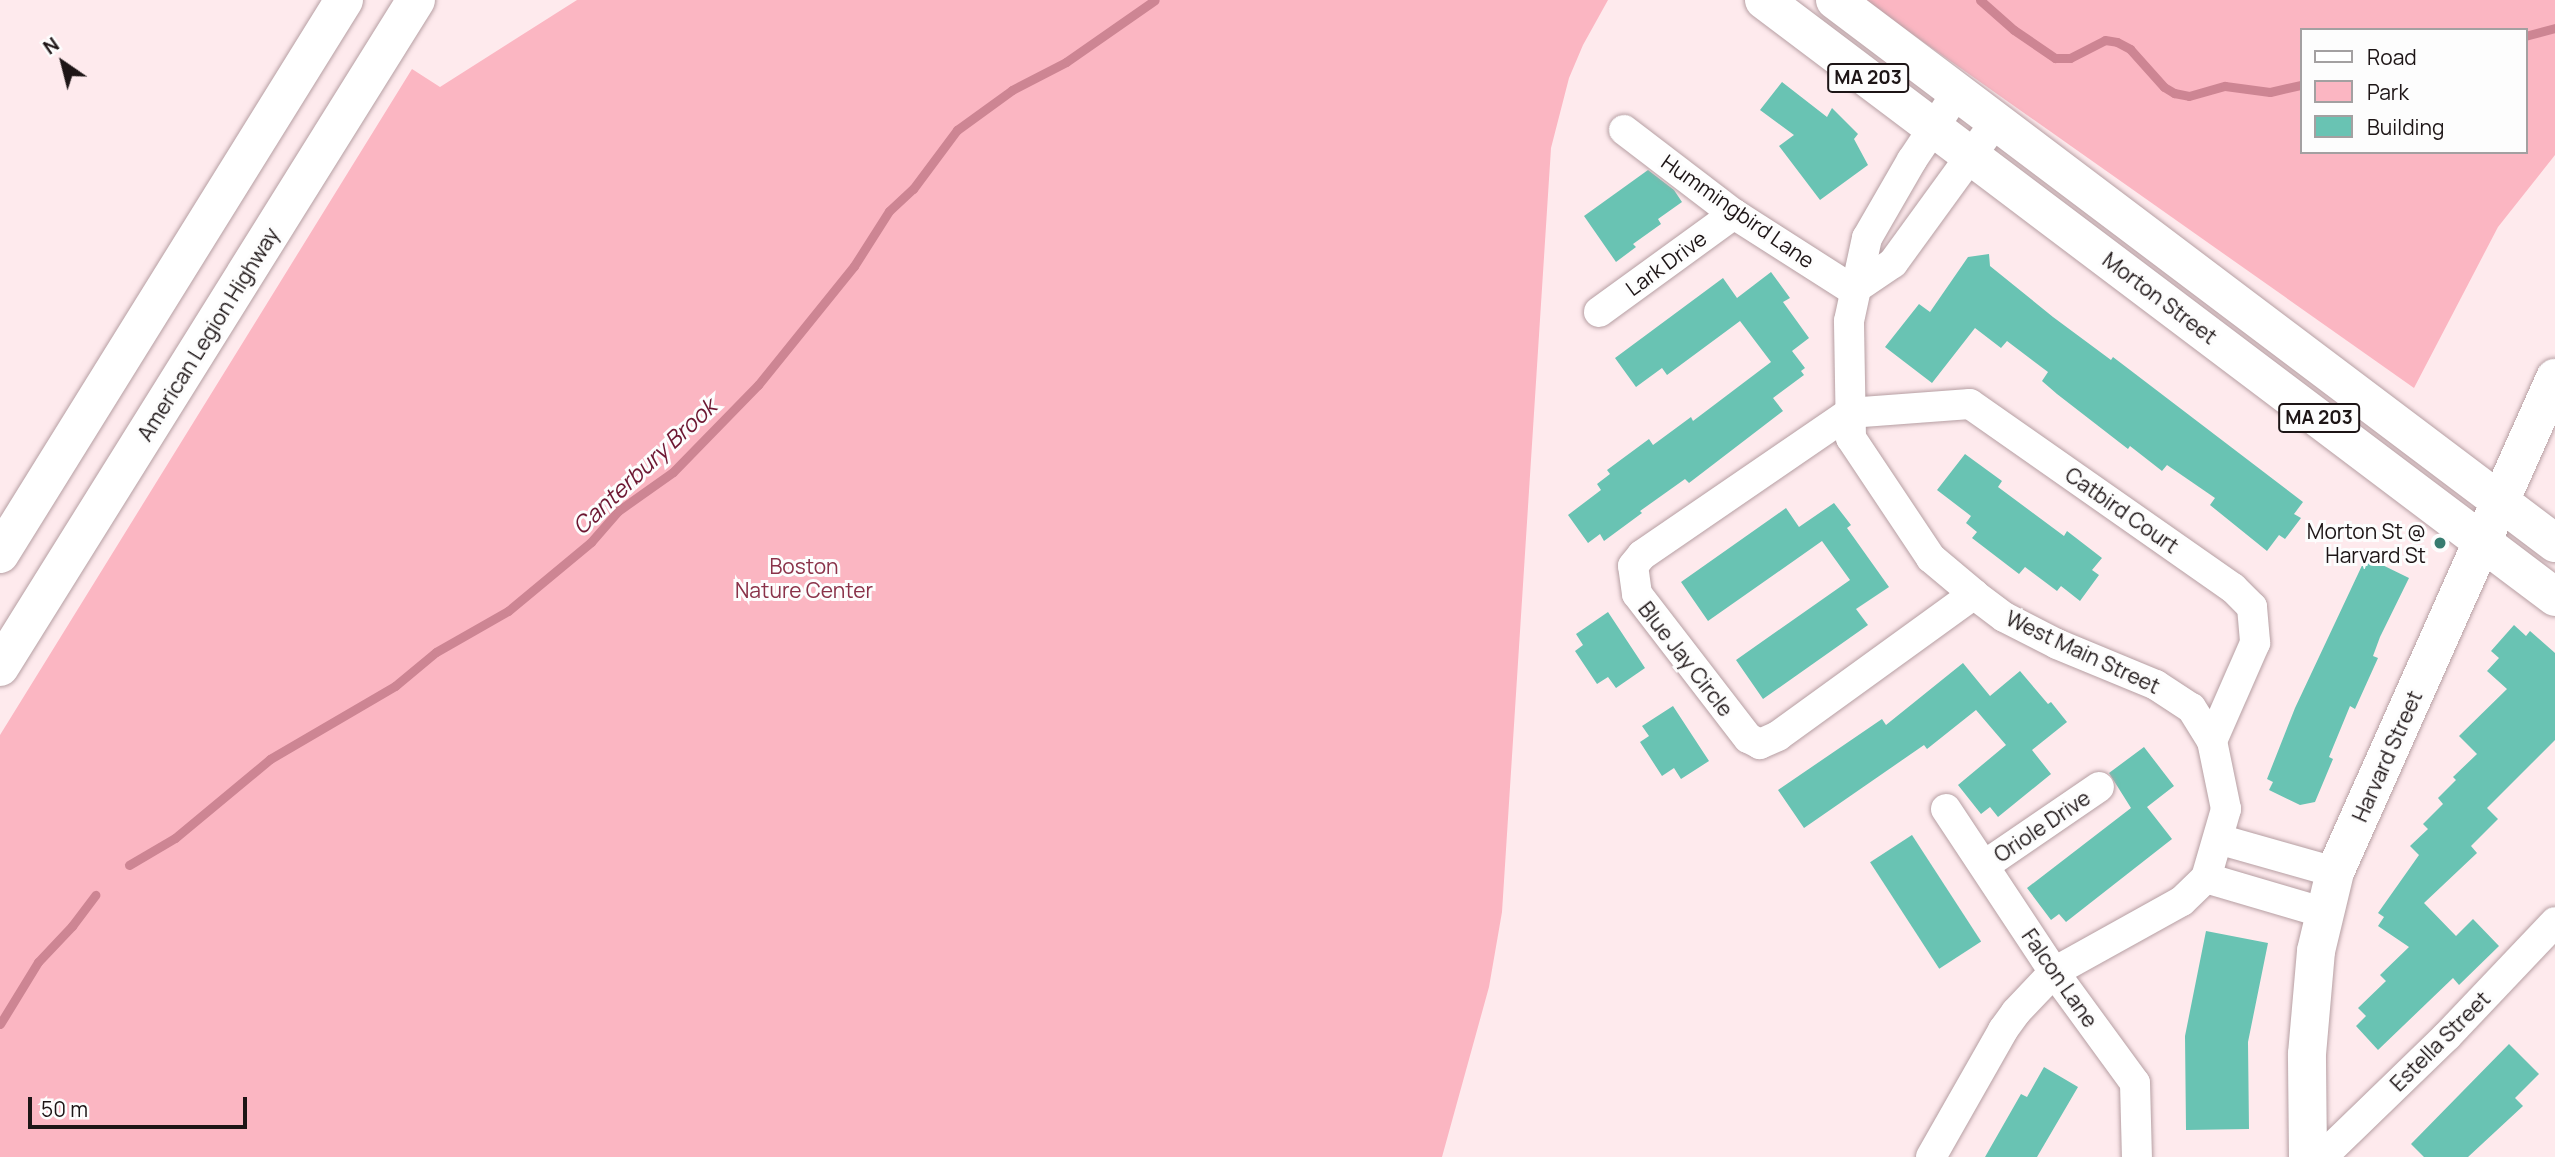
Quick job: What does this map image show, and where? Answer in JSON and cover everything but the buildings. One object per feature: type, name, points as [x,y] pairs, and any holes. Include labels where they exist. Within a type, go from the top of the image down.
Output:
[{"type":"main road","points":[[0,554],[344,0]]},
{"type":"main road","name":"American Legion Highway","points":[[0,667],[416,0]]},
{"type":"main road","name":"Morton Street","points":[[1764,0],[2555,597]]},
{"type":"main road","name":"Morton Street","points":[[1835,0],[2555,543]]},
{"type":"main road","name":"Harvard Street","points":[[2308,1157],[2307,1055],[2316,951],[2335,872],[2550,398]]},
{"type":"street","name":"West Main Street","points":[[1931,1157],[2003,1030],[2054,972],[2182,901],[2206,878],[2227,809],[2212,741],[2191,708],[2156,685],[2057,644],[2004,617],[1974,594],[1931,558],[1851,438],[1849,321],[1853,290],[1867,238],[1958,91]]},
{"type":"street","points":[[1853,290],[1894,263],[1997,120]]},
{"type":"street","name":"Hummingbird Lane","points":[[1624,130],[1734,214],[1853,290]]},
{"type":"street","name":"Lark Drive","points":[[1598,312],[1734,214]]},
{"type":"street","name":"Catbird Court","points":[[1849,413],[1970,404],[2242,597],[2252,607],[2255,643],[2212,741]]},
{"type":"street","name":"Blue Jay Circle","points":[[1849,413],[1642,555],[1633,566],[1637,594],[1748,738],[1760,744],[1778,736],[1974,594]]},
{"type":"street","name":"Oriole Drive","points":[[1985,864],[2099,786]]},
{"type":"street","name":"Falcon Lane","points":[[1947,809],[2054,972],[2135,1083],[2137,1157]]},
{"type":"street","points":[[2218,839],[2335,872]]},
{"type":"street","points":[[2206,878],[2325,913]]},
{"type":"street","name":"Estella Street","points":[[2322,1157],[2447,1037],[2555,922]]},
{"type":"green space","name":"Boston Nature Center","points":[[577,0],[1608,0],[1583,45],[1569,78],[1551,148],[1502,912],[1489,987],[1442,1157],[0,1157],[0,735],[412,69],[440,87]]},
{"type":"green space","points":[[1864,0],[2555,0],[2555,155],[2498,227],[2414,388]]},
{"type":"waterway","name":"Canterbury Brook","points":[[129,865],[175,838],[270,759],[395,686],[436,652],[508,611],[591,542],[618,511],[673,472],[758,385],[854,266],[889,211],[913,189],[957,130],[1012,90],[1066,62],[1155,0]]},
{"type":"waterway","name":"Canterbury Brook","points":[[1980,0],[2014,30],[2055,58],[2070,58],[2105,40],[2117,42],[2130,49],[2164,87],[2174,93],[2189,96],[2225,86],[2270,92],[2300,85]]},
{"type":"waterway","name":"Canterbury Brook","points":[[2527,35],[2555,28]]},
{"type":"waterway","name":"Canterbury Brook","points":[[0,1024],[38,962],[72,926],[95,895]]},
{"type":"place","name":"Morton St @ Harvard St","points":[[2440,543]]}]
